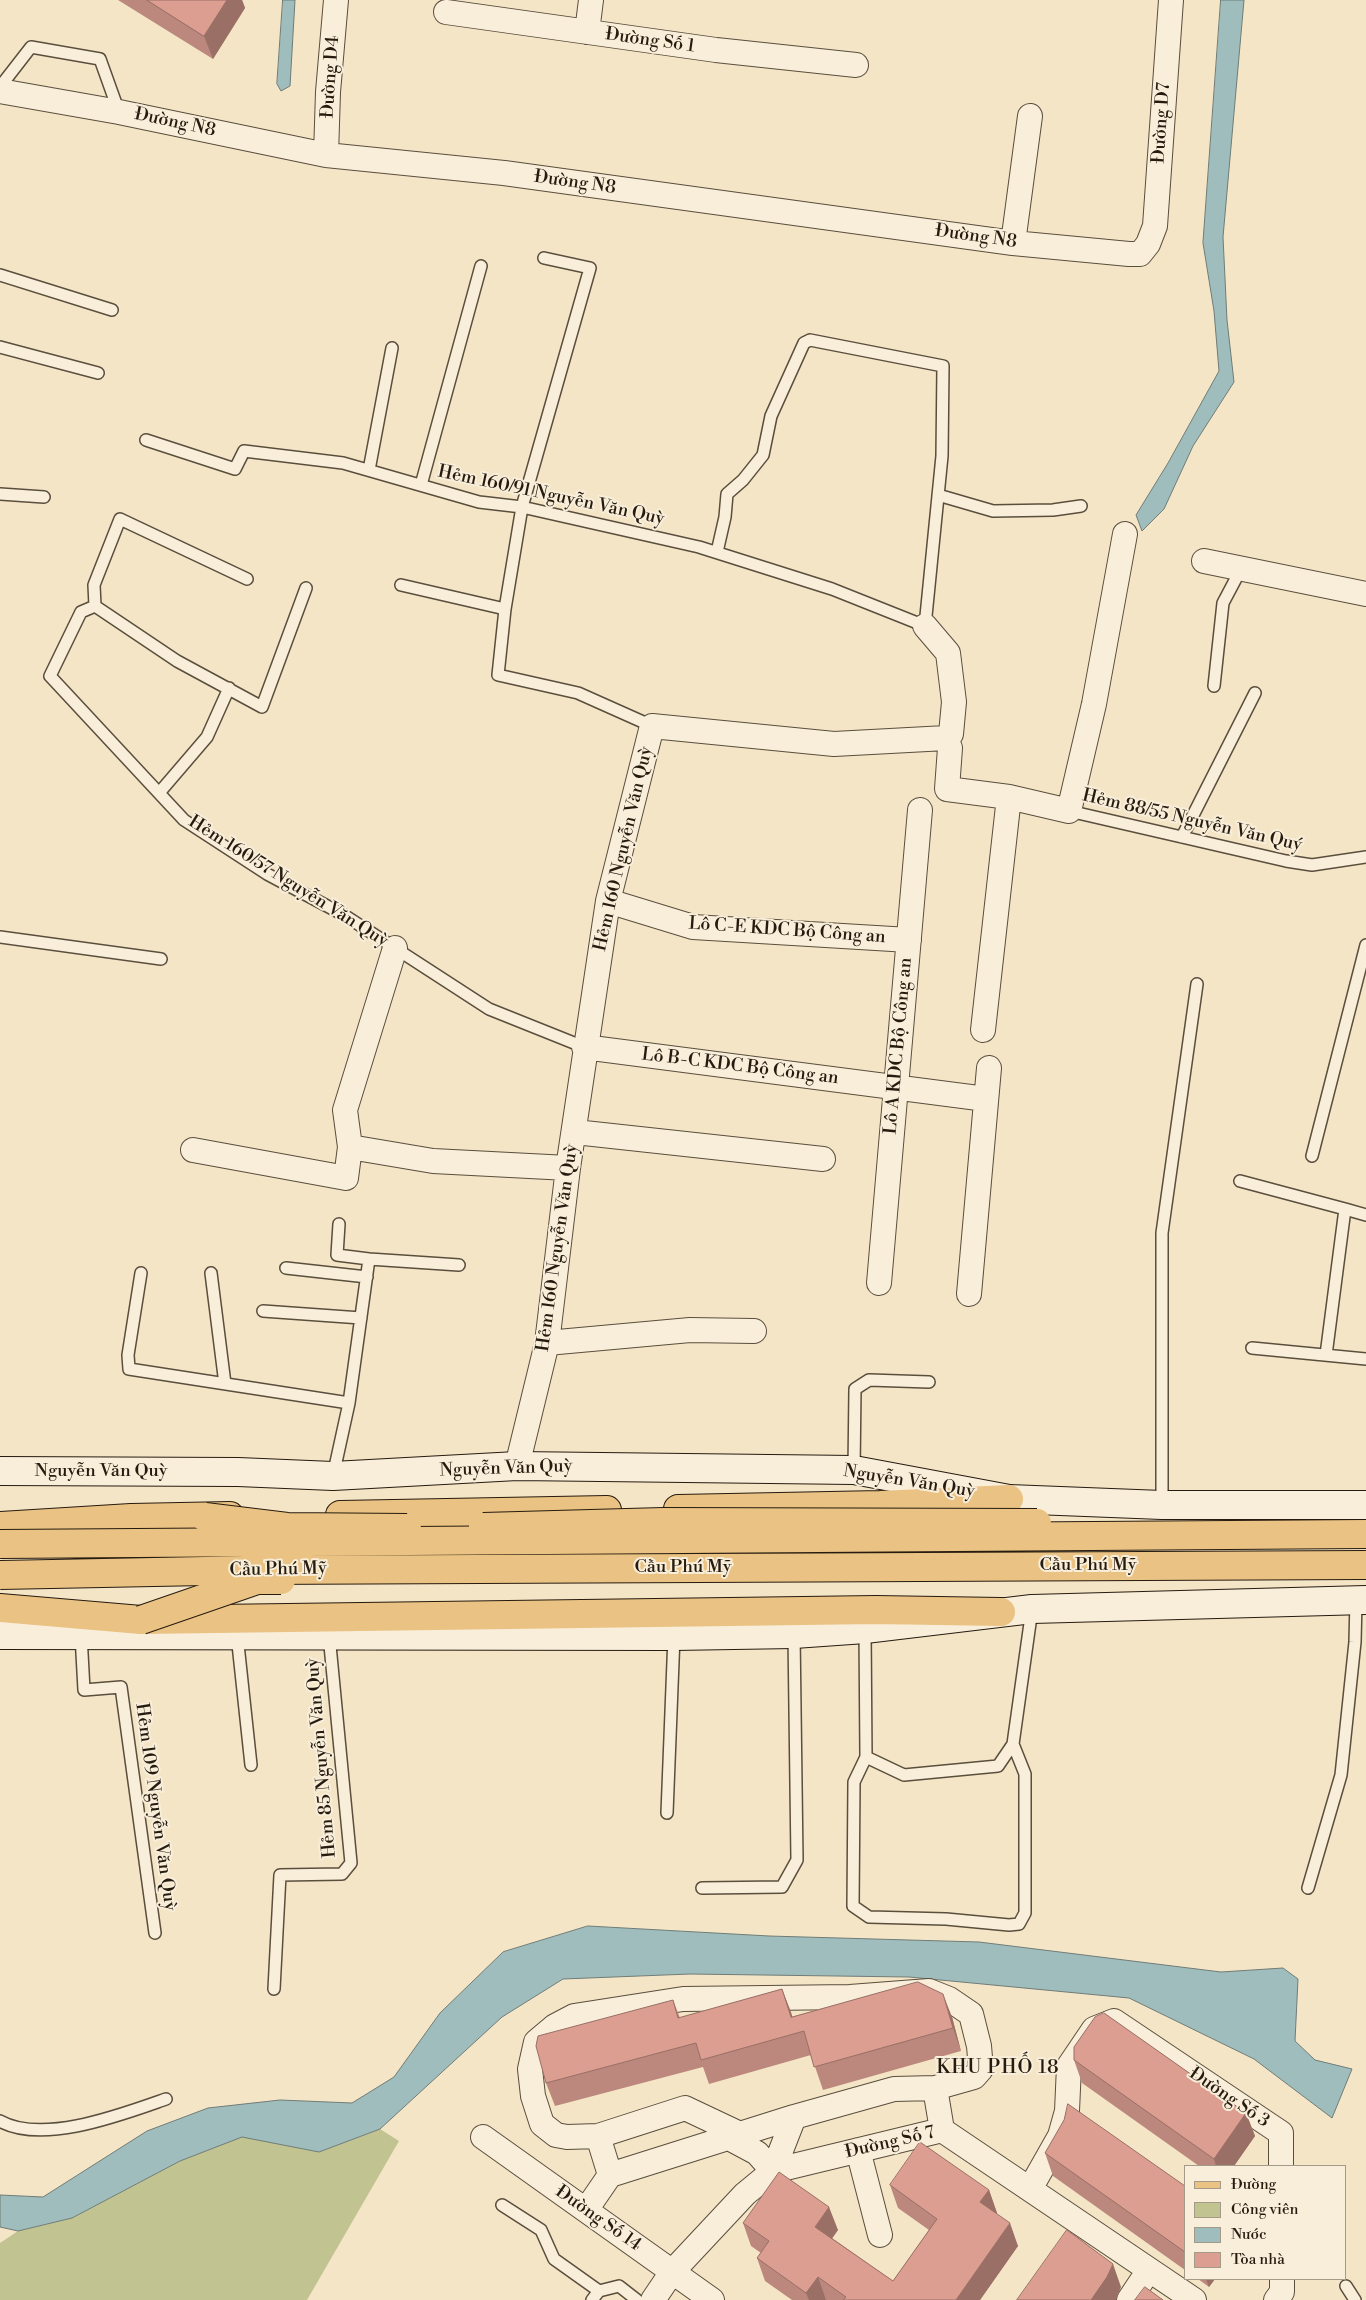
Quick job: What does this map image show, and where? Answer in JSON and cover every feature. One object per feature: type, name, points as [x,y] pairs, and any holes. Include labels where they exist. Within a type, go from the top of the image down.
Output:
[{"type":"main road","name":"Nguyễn Văn Quỳ","points":[[205,1517],[880,1505],[1009,1499]]},
{"type":"main road","points":[[0,1526],[131,1518],[205,1517],[287,1528],[477,1528],[682,1522],[1366,1523]]},
{"type":"main road","points":[[0,1521],[38,1524]]},
{"type":"main road","name":"Cầu Phú Mỹ","points":[[0,1544],[1366,1534]]},
{"type":"main road","name":"Cầu Phú Mỹ","points":[[0,1576],[267,1570],[1366,1565]]},
{"type":"main road","name":"Cầu Phú Mỹ","points":[[141,1620],[257,1580],[361,1581],[711,1574],[932,1576],[1366,1574]]},
{"type":"main road","name":"Cầu Phú Mỹ","points":[[0,1608],[141,1620],[871,1619]]},
{"type":"main road","points":[[871,1619],[1001,1612]]},
{"type":"street","name":"Đường D4","points":[[326,155],[328,92],[336,0]]},
{"type":"street","points":[[587,32],[591,0]]},
{"type":"street","name":"Đường D7","points":[[1148,244],[1154,226],[1171,0]]},
{"type":"street","name":"Đường Số 1","points":[[446,12],[587,32],[856,65]]},
{"type":"street","name":"Đường N8","points":[[0,91],[119,112],[326,155],[504,173],[1013,243],[1130,254],[1140,254],[1148,244]]},
{"type":"street","points":[[1013,243],[1030,116]]},
{"type":"street","points":[[925,626],[948,653],[954,702],[951,734],[946,738],[950,748],[947,789],[1009,797],[1069,811],[1094,704],[1125,534]]},
{"type":"street","points":[[1204,561],[1366,594]]},
{"type":"street","name":"Hẻm 160 Nguyễn Văn Quỳ","points":[[518,1466],[547,1343],[568,1168],[575,1132],[584,1047],[608,901],[652,726],[834,744],[946,738]]},
{"type":"street","points":[[983,1030],[1009,797]]},
{"type":"street","name":"Lô A KDC Bộ Công an","points":[[879,1283],[920,810]]},
{"type":"street","name":"Lô C-E KDC Bộ Công an","points":[[608,901],[692,927],[909,940]]},
{"type":"street","name":"Hẻm 160/57 Nguyễn Văn Quỳ","points":[[192,1150],[346,1178],[350,1147],[345,1110],[395,948]]},
{"type":"street","name":"Lô B-C KDC Bộ Công an","points":[[584,1047],[986,1099]]},
{"type":"street","points":[[969,1294],[988,1068]]},
{"type":"street","points":[[575,1132],[823,1159]]},
{"type":"street","points":[[350,1147],[433,1161],[568,1168]]},
{"type":"street","points":[[547,1343],[690,1330],[754,1331]]},
{"type":"street","name":"Nguyễn Văn Quỳ","points":[[0,1472],[238,1472],[333,1476],[518,1466],[854,1470],[1009,1499],[1162,1505],[1366,1505]]},
{"type":"street","points":[[1293,1505],[1296,1602]]},
{"type":"street","points":[[1001,1612],[1032,1609],[1361,1600]]},
{"type":"street","points":[[0,1636],[674,1636],[794,1634],[871,1619]]},
{"type":"street","points":[[586,2210],[610,2175],[734,2136],[794,2117],[894,2088],[935,2088],[974,2077],[981,2069],[979,2046],[971,2014],[950,1998],[929,1991],[850,1997],[684,1999],[574,2016],[555,2026],[536,2042],[530,2068],[533,2096],[542,2124],[556,2135],[567,2137],[598,2136],[685,2108],[734,2136],[757,2153],[773,2171],[794,2117]]},
{"type":"street","name":"Đường Số 3","points":[[1030,2189],[1060,2136],[1067,2111],[1069,2066],[1094,2029],[1114,2021],[1281,2133],[1281,2165]]},
{"type":"street","points":[[935,2088],[942,2130]]},
{"type":"street","name":"Đường Số 7","points":[[653,2300],[672,2272],[745,2194],[773,2171],[942,2130],[1030,2189],[1073,2230],[1149,2270],[1194,2300]]},
{"type":"street","points":[[598,2136],[610,2175]]},
{"type":"street","name":"Đường Số 14","points":[[483,2137],[712,2300]]},
{"type":"street","points":[[858,2150],[880,2235]]},
{"type":"street","points":[[1129,2300],[1149,2270]]},
{"type":"street","points":[[1276,2300],[1282,2292],[1282,2280]]},
{"type":"lane","points":[[0,86],[32,47],[100,59],[119,112]]},
{"type":"lane","points":[[544,258],[590,268],[522,507],[505,609],[498,675],[578,693],[652,726]]},
{"type":"lane","points":[[421,485],[481,266]]},
{"type":"lane","points":[[0,275],[112,310]]},
{"type":"lane","points":[[717,552],[725,517],[727,494],[743,480],[763,455],[772,416],[781,392],[800,349],[810,340],[943,366],[942,456],[925,626]]},
{"type":"lane","points":[[0,348],[98,372]]},
{"type":"lane","points":[[369,470],[392,348]]},
{"type":"lane","name":"Hẻm 160/91 Nguyễn Văn Quỳ","points":[[146,440],[235,469],[244,451],[343,463],[480,502],[522,507],[717,552],[832,589],[925,626]]},
{"type":"lane","points":[[0,494],[44,497]]},
{"type":"lane","points":[[938,495],[993,510],[1053,510],[1081,506]]},
{"type":"lane","points":[[247,579],[120,519],[94,586],[95,606],[177,661],[262,707],[306,588]]},
{"type":"lane","points":[[1214,686],[1223,603],[1241,569]]},
{"type":"lane","points":[[401,585],[505,609]]},
{"type":"lane","name":"Hẻm 160/57 Nguyễn Văn Quỳ","points":[[95,606],[81,612],[50,676],[184,820],[267,874],[344,915],[489,1009],[584,1047]]},
{"type":"lane","points":[[159,793],[206,737],[230,688]]},
{"type":"lane","points":[[1182,837],[1255,693]]},
{"type":"lane","name":"Hẻm 88/55 Nguyễn Văn Quý","points":[[1069,811],[1312,865],[1366,857]]},
{"type":"lane","points":[[0,936],[161,959]]},
{"type":"lane","points":[[1312,1156],[1366,944]]},
{"type":"lane","points":[[1162,1505],[1162,1233],[1197,984]]},
{"type":"lane","points":[[1240,1181],[1366,1215]]},
{"type":"lane","points":[[1326,1355],[1344,1209]]},
{"type":"lane","points":[[339,1224],[337,1255],[459,1265]]},
{"type":"lane","points":[[333,1476],[349,1403],[369,1259]]},
{"type":"lane","points":[[286,1268],[367,1277]]},
{"type":"lane","points":[[141,1273],[128,1355],[129,1369],[349,1403]]},
{"type":"lane","points":[[212,1273],[225,1384]]},
{"type":"lane","points":[[263,1311],[361,1318]]},
{"type":"lane","points":[[1252,1348],[1366,1358]]},
{"type":"lane","points":[[854,1470],[855,1389],[869,1380],[929,1382]]},
{"type":"lane","points":[[1308,1888],[1341,1775],[1361,1600]]},
{"type":"lane","points":[[866,1757],[904,1775],[998,1766],[1013,1744],[1032,1609]]},
{"type":"lane","points":[[871,1619],[866,1757],[854,1782],[853,1906],[868,1917],[946,1919],[1009,1925],[1019,1924],[1025,1913],[1025,1774],[1013,1744]]},
{"type":"lane","points":[[702,1888],[782,1888],[797,1860],[794,1634]]},
{"type":"lane","name":"Hẻm 109 Nguyễn Văn Quỳ","points":[[81,1635],[84,1690],[121,1688],[155,1933]]},
{"type":"lane","points":[[237,1635],[251,1765]]},
{"type":"lane","name":"Hẻm 85 Nguyễn Văn Quỳ","points":[[274,1989],[280,1875],[342,1874],[351,1862],[329,1635]]},
{"type":"lane","points":[[667,1813],[674,1636]]},
{"type":"lane","points":[[0,2121],[32,2131],[50,2130],[112,2118],[166,2099]]},
{"type":"lane","points":[[502,2205],[541,2230],[554,2259],[596,2296],[619,2286],[637,2300]]},
{"type":"lane","points":[[1346,2286],[1355,2300]]},
{"type":"green space","points":[[380,2129],[399,2141],[307,2300],[0,2300],[0,2243],[18,2231],[72,2218],[180,2161],[242,2136],[319,2152]]},
{"type":"water","points":[[283,0],[295,0],[290,86],[281,91],[277,84]]},
{"type":"water","points":[[1221,0],[1244,0],[1223,237],[1227,320],[1234,382],[1193,446],[1164,509],[1142,531],[1136,515],[1168,463],[1219,371],[1214,311],[1203,243]]},
{"type":"water","points":[[588,1926],[769,1936],[979,1942],[1221,1972],[1283,1968],[1298,1979],[1295,2041],[1315,2060],[1352,2069],[1332,2118],[1254,2059],[1129,1998],[909,1977],[690,1974],[563,1979],[502,2017],[380,2129],[319,2152],[242,2137],[180,2161],[72,2218],[18,2231],[0,2227],[0,2195],[43,2197],[147,2131],[208,2108],[280,2100],[352,2103],[394,2077],[440,2013],[503,1952]]},
{"type":"building","points":[[147,0],[227,0],[204,36]]},
{"type":"building","points":[[918,1982],[943,1994],[953,2028],[814,2067],[804,2031],[701,2060],[696,2043],[546,2083],[536,2046],[538,2036],[673,2000],[678,2018],[782,1989],[791,2017]]},
{"type":"building","points":[[1104,2013],[1246,2113],[1214,2159],[1074,2060],[1074,2047],[1095,2017]]},
{"type":"building","points":[[1068,2104],[1184,2185],[1184,2251],[1045,2153],[1064,2120]]},
{"type":"building","points":[[920,2142],[989,2190],[980,2202],[1010,2223],[956,2300],[843,2300],[846,2297],[818,2277],[806,2293],[757,2258],[769,2241],[743,2223],[779,2172],[829,2207],[815,2227],[893,2281],[937,2219],[890,2185]]},
{"type":"building","points":[[1067,2230],[1113,2264],[1107,2277],[1091,2300],[1017,2300]]},
{"type":"building","points":[[1145,2287],[1163,2300],[1135,2300]]},
{"type":"district","name":"KHU PHỐ 18","points":[[998,2068]]}]
